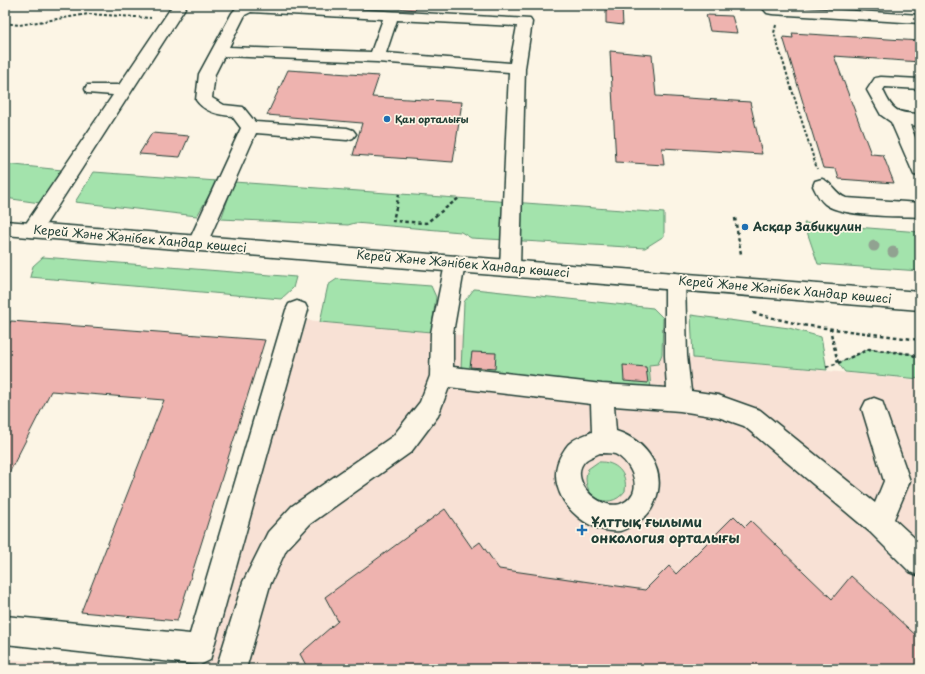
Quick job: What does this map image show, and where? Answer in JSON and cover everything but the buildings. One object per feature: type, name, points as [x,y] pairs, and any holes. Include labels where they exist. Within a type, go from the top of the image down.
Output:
[{"type":"main road","points":[[32,230],[180,5]]},
{"type":"main road","points":[[506,22],[507,5]]},
{"type":"main road","points":[[767,5],[772,10],[920,19]]},
{"type":"main road","points":[[347,134],[250,127],[237,111],[220,110],[204,100],[207,74],[239,13],[243,9],[346,8],[392,16],[525,22],[517,68],[510,268]]},
{"type":"main road","points":[[377,58],[392,16]]},
{"type":"main road","points":[[219,51],[377,58],[517,68]]},
{"type":"main road","points":[[920,84],[881,82],[875,90],[885,112],[899,120],[920,120]]},
{"type":"main road","points":[[93,89],[124,90]]},
{"type":"main road","points":[[899,120],[920,170]]},
{"type":"main road","points":[[198,243],[250,127]]},
{"type":"main road","points":[[822,186],[827,195],[834,202],[846,205],[920,210]]},
{"type":"main road","name":"Керей Және Жәнібек Хандар көшесі","points":[[5,228],[920,301]]},
{"type":"main road","points":[[231,669],[256,582],[277,541],[301,515],[402,444],[430,408],[440,376],[442,333],[455,264]]},
{"type":"main road","points":[[675,281],[676,356],[680,400]]},
{"type":"main road","points":[[5,630],[200,650],[297,310]]},
{"type":"main road","points":[[440,376],[602,395],[680,400],[718,406],[752,418],[879,524],[920,562]]},
{"type":"main road","points":[[602,395],[604,441]]},
{"type":"main road","points":[[874,409],[898,481],[879,524]]},
{"type":"path","points":[[5,23],[19,25],[89,14],[171,19]]},
{"type":"path","points":[[780,24],[775,26],[774,33],[822,186]]},
{"type":"path","points":[[399,194],[393,222],[426,223],[459,198]]},
{"type":"path","points":[[735,218],[741,254]]},
{"type":"path","points":[[753,313],[802,325],[920,340]]},
{"type":"path","points":[[830,329],[838,364]]},
{"type":"path","points":[[826,367],[838,364],[869,349],[911,354],[920,359]]},
{"type":"shaded area","name":"Ұлттық ғылыми онкология орталығы","points":[[307,320],[920,380],[920,669],[204,669]]},
{"type":"shaded area","points":[[5,659],[115,669],[5,669]]},
{"type":"green space","points":[[5,164],[62,170],[40,203],[5,198]]},
{"type":"green space","points":[[94,172],[217,181],[197,216],[75,202]]},
{"type":"green space","points":[[234,182],[664,213],[664,236],[645,248],[471,238],[461,232],[355,223],[348,225],[221,219]]},
{"type":"green space","points":[[804,223],[920,232],[920,271],[818,264]]},
{"type":"green space","points":[[43,257],[296,277],[293,288],[281,299],[30,277],[33,266]]},
{"type":"green space","points":[[337,279],[431,286],[436,297],[431,332],[320,322],[328,285]]},
{"type":"green space","points":[[474,289],[653,308],[663,318],[662,354],[658,364],[649,365],[651,390],[461,369],[464,302]]},
{"type":"green space","points":[[691,315],[789,328],[821,337],[827,370],[693,358]]},
{"type":"green space","points":[[869,349],[911,354],[920,359],[920,379],[845,372],[838,363]]},
{"type":"green space","points":[[598,462],[604,462],[615,466],[623,474],[625,479],[625,491],[618,498],[611,501],[603,501],[596,498],[587,486],[586,478],[588,469]]},
{"type":"place","name":"Қан орталығы","points":[[387,119]]},
{"type":"place","name":"Асқар Забикулин","points":[[745,227]]},
{"type":"place","name":"Ұлттық ғылыми онкология орталығы","points":[[582,530]]}]
